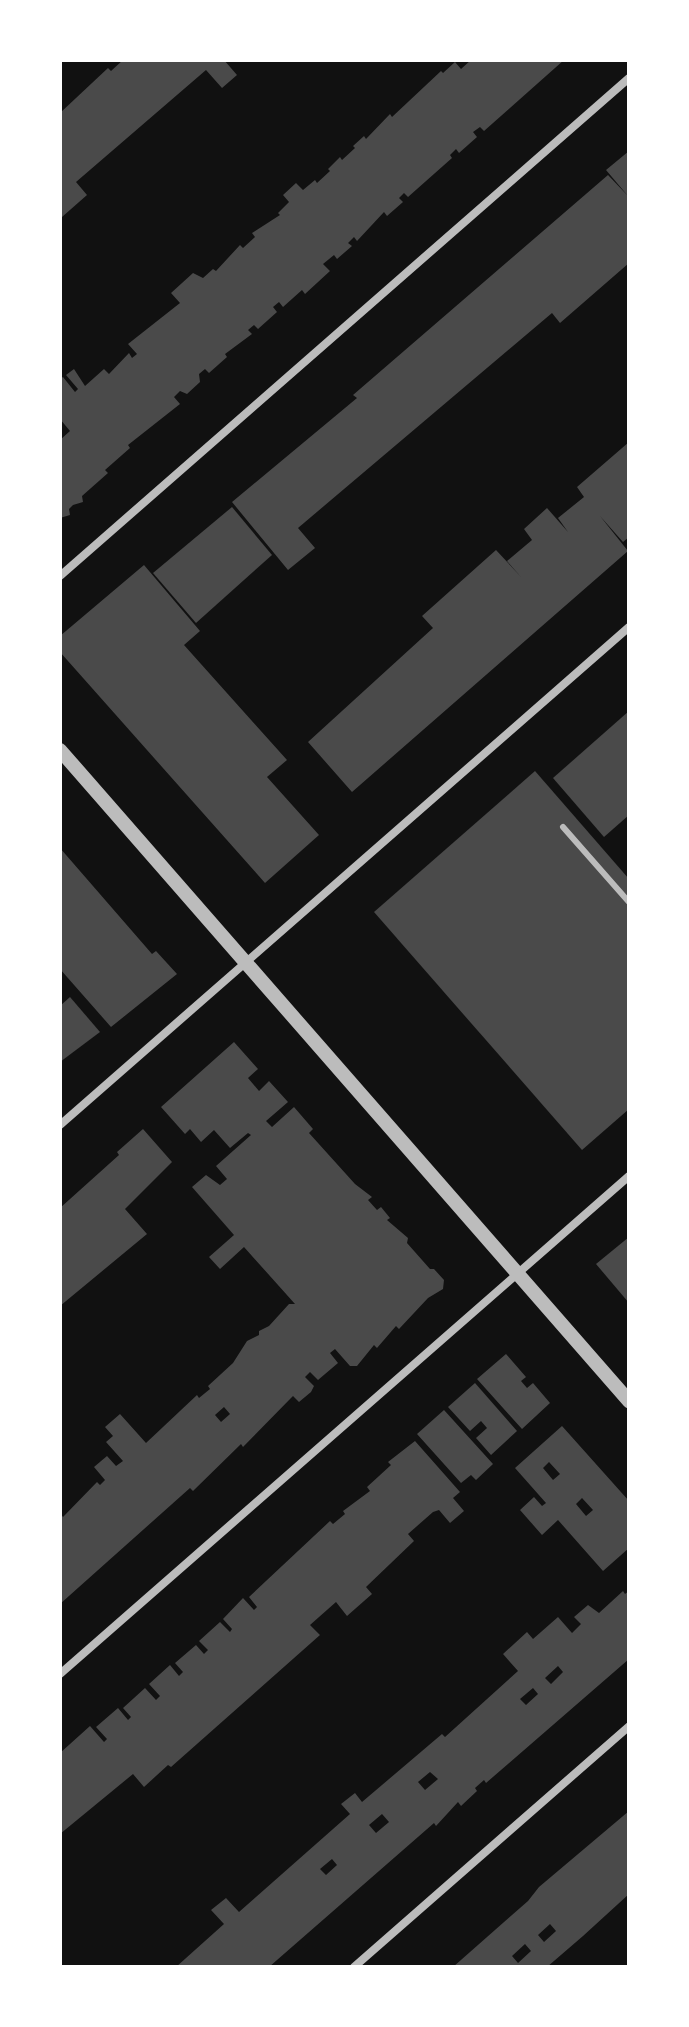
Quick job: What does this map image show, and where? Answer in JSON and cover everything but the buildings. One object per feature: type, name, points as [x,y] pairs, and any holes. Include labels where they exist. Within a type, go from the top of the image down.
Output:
[{"type":"street","points":[[60,576],[629,78]]},
{"type":"street","points":[[60,1125],[629,627]]},
{"type":"street","points":[[60,750],[629,1401]]},
{"type":"street","points":[[60,1674],[629,1176]]},
{"type":"street","points":[[354,1967],[629,1726]]},
{"type":"lane","points":[[563,827],[629,902]]}]
